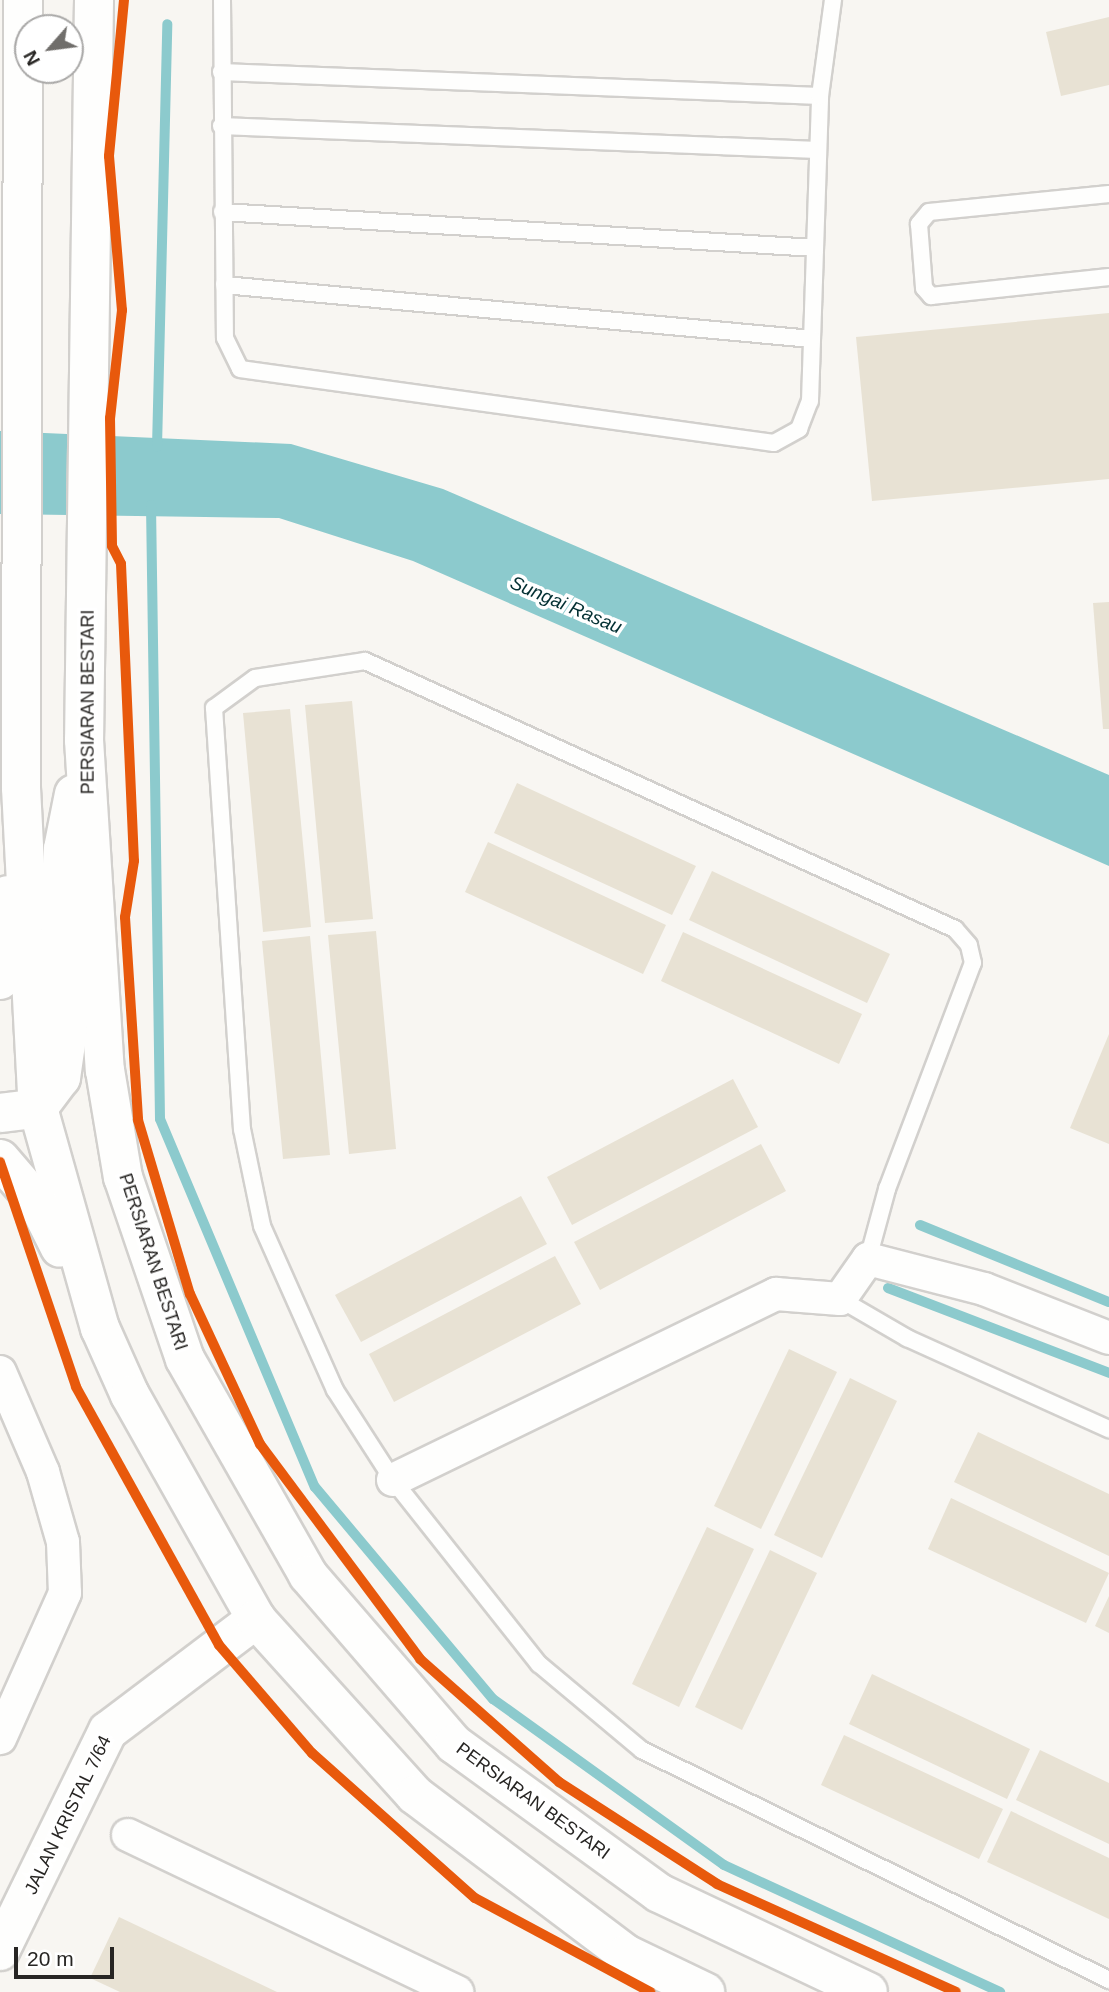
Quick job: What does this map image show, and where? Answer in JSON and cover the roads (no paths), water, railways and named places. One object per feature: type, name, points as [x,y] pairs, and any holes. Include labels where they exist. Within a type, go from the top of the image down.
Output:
[{"type":"main road","points":[[23,0],[21,788],[38,1108],[100,1328]]},
{"type":"main road","name":"PERSIARAN BESTARI","points":[[94,0],[86,388],[88,539],[84,740],[105,1070],[123,1177],[185,1359],[308,1575],[454,1744],[659,1893],[868,1992]]},
{"type":"main road","points":[[0,1113],[38,1108],[61,1078],[68,1030],[63,849],[84,740]]},
{"type":"main road","points":[[0,980],[21,788]]},
{"type":"main road","points":[[0,1158],[37,1202],[130,1395],[256,1619],[415,1795],[626,1954],[705,1992]]},
{"type":"main road","name":"JALAN KRISTAL 7/64","points":[[5,1930],[108,1731],[256,1619]]},
{"type":"street","points":[[393,1480],[776,1294],[840,1299],[868,1259],[984,1289],[1109,1338]]},
{"type":"street","points":[[0,1372],[43,1472],[63,1542],[65,1593],[0,1738]]},
{"type":"street","points":[[128,1835],[457,1992]]},
{"type":"lane","points":[[222,0],[221,126],[225,338],[240,369],[728,439],[774,443],[799,429],[810,401],[820,96],[833,0]]},
{"type":"lane","points":[[221,72],[820,96]]},
{"type":"lane","points":[[221,126],[818,150]]},
{"type":"lane","points":[[1109,194],[929,212],[919,224],[924,288],[931,296],[1109,277]]},
{"type":"lane","points":[[222,212],[815,248]]},
{"type":"lane","points":[[224,285],[812,339]]},
{"type":"lane","points":[[868,1259],[887,1189],[973,963],[970,945],[955,929],[365,661],[255,678],[214,708],[242,1129],[261,1226],[335,1390],[393,1480],[539,1664],[642,1750],[1109,1980]]},
{"type":"lane","points":[[840,1299],[906,1338],[1109,1429]]},
{"type":"water","name":"Sungai Rasau","points":[[0,431],[291,444],[443,489],[1109,775],[1109,866],[413,561],[279,518],[0,514]]},
{"type":"waterway","points":[[157,447],[167,24]]},
{"type":"waterway","points":[[151,505],[160,1119],[315,1487],[493,1699],[724,1865],[1000,1992]]},
{"type":"waterway","points":[[920,1225],[1109,1302]]},
{"type":"waterway","points":[[888,1288],[1109,1373]]}]
